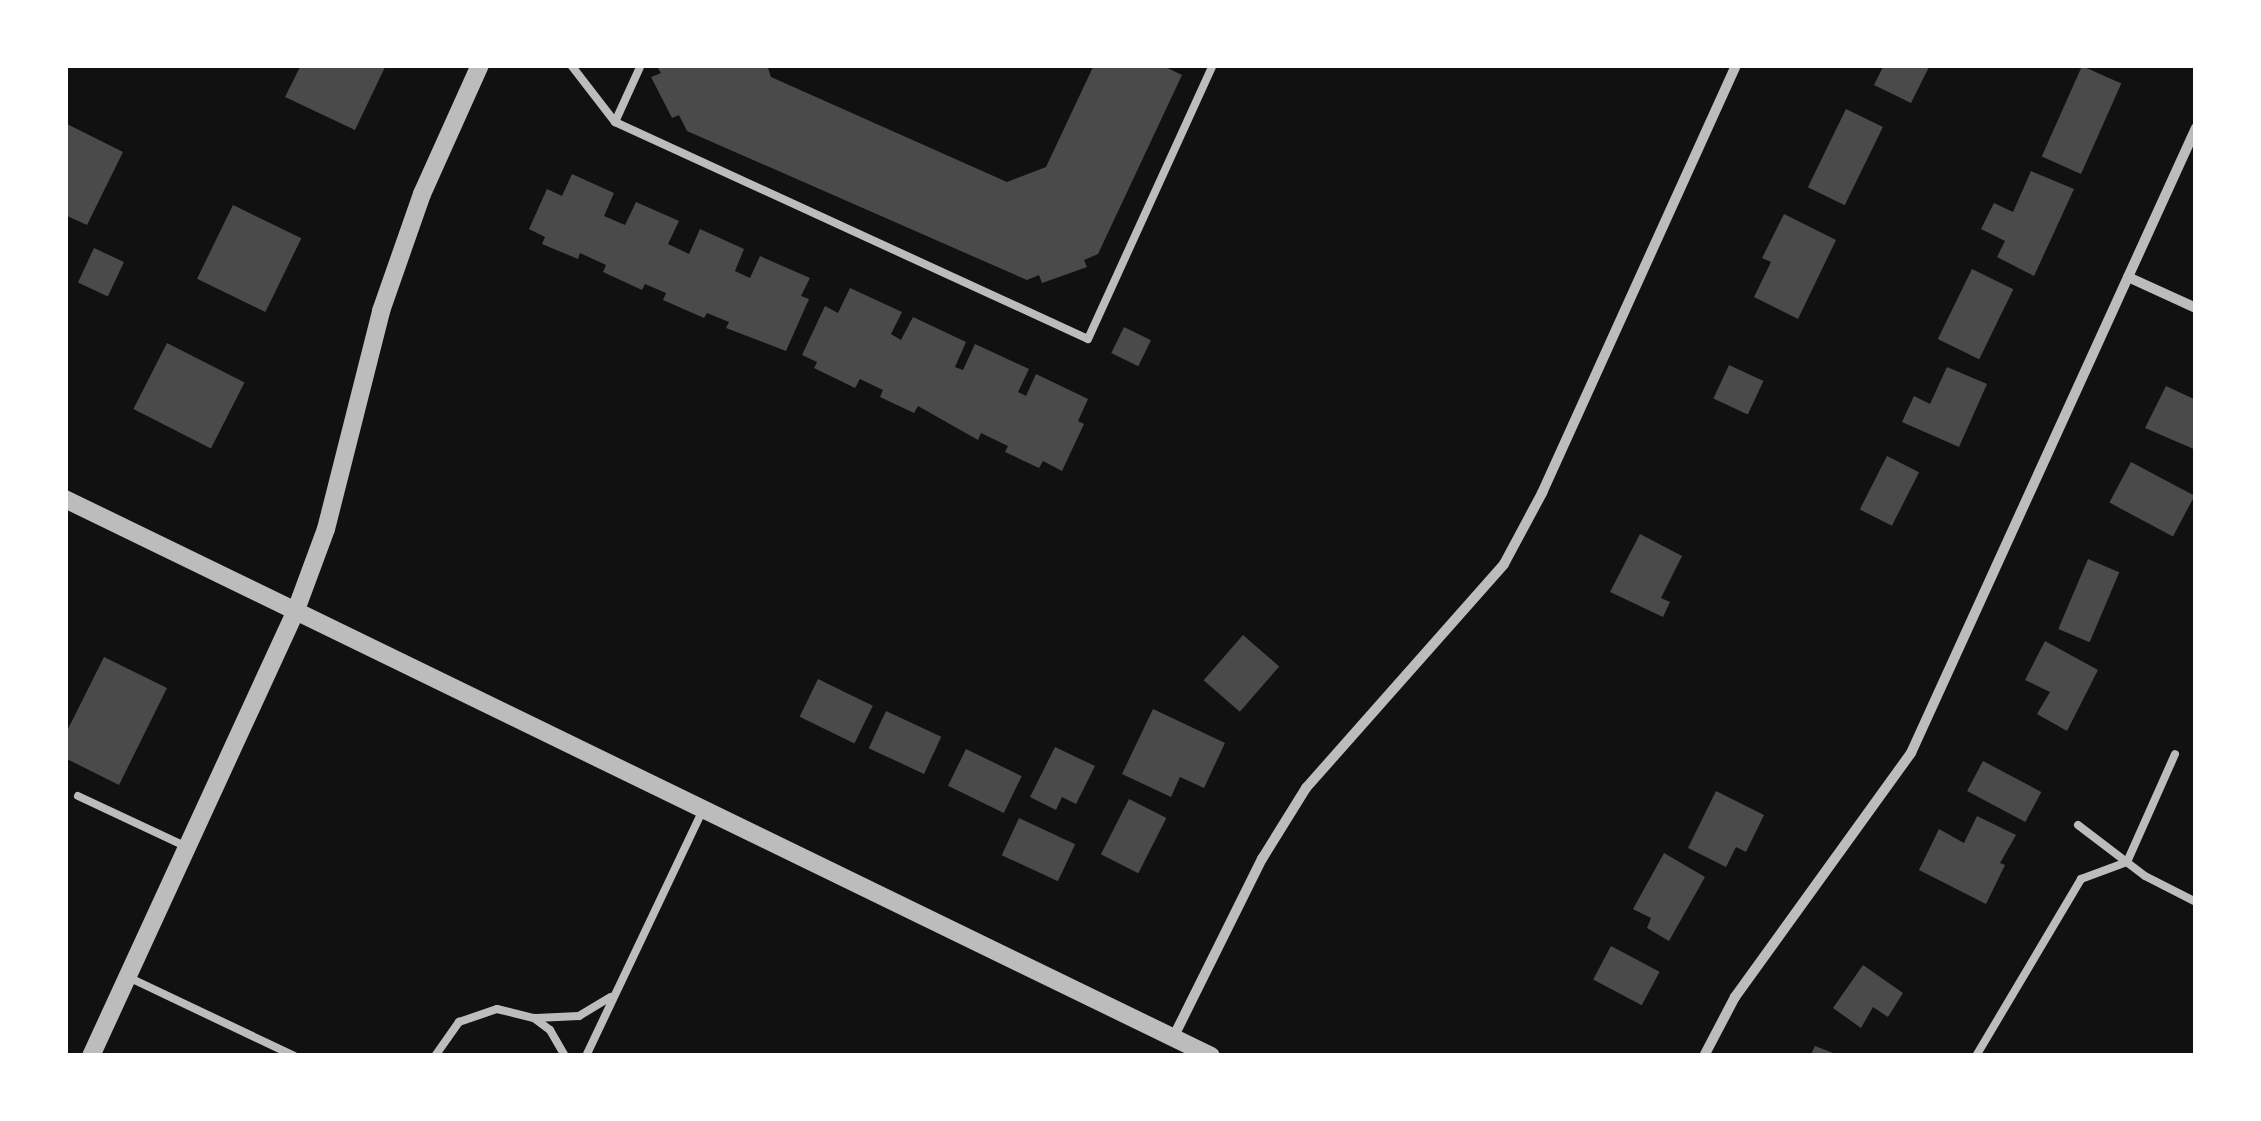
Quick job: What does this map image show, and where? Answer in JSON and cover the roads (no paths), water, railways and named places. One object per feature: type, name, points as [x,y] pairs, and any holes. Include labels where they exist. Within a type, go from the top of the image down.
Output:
[{"type":"street","points":[[91,1056],[296,610],[326,529],[381,311],[422,194],[480,65]]},
{"type":"street","points":[[1173,1038],[1262,859],[1306,788],[1504,564],[1542,493],[1736,65]]},
{"type":"street","points":[[1704,1056],[1736,997],[1911,753],[2196,128]]},
{"type":"street","points":[[2128,277],[2196,308]]},
{"type":"street","points":[[65,499],[1211,1056]]},
{"type":"lane","points":[[571,65],[615,122],[1088,339],[1213,65]]},
{"type":"lane","points":[[615,122],[641,65]]},
{"type":"lane","points":[[1976,1056],[2081,879],[2126,862],[2176,754]]},
{"type":"lane","points":[[78,796],[188,847]]},
{"type":"lane","points":[[586,1056],[704,808]]},
{"type":"lane","points":[[2078,825],[2126,862],[2196,902]]},
{"type":"lane","points":[[128,978],[294,1056]]},
{"type":"lane","points":[[435,1056],[447,1033],[477,1012],[496,1008],[534,1018],[579,1016],[614,994]]},
{"type":"lane","points":[[534,1018],[550,1030],[566,1056]]}]
